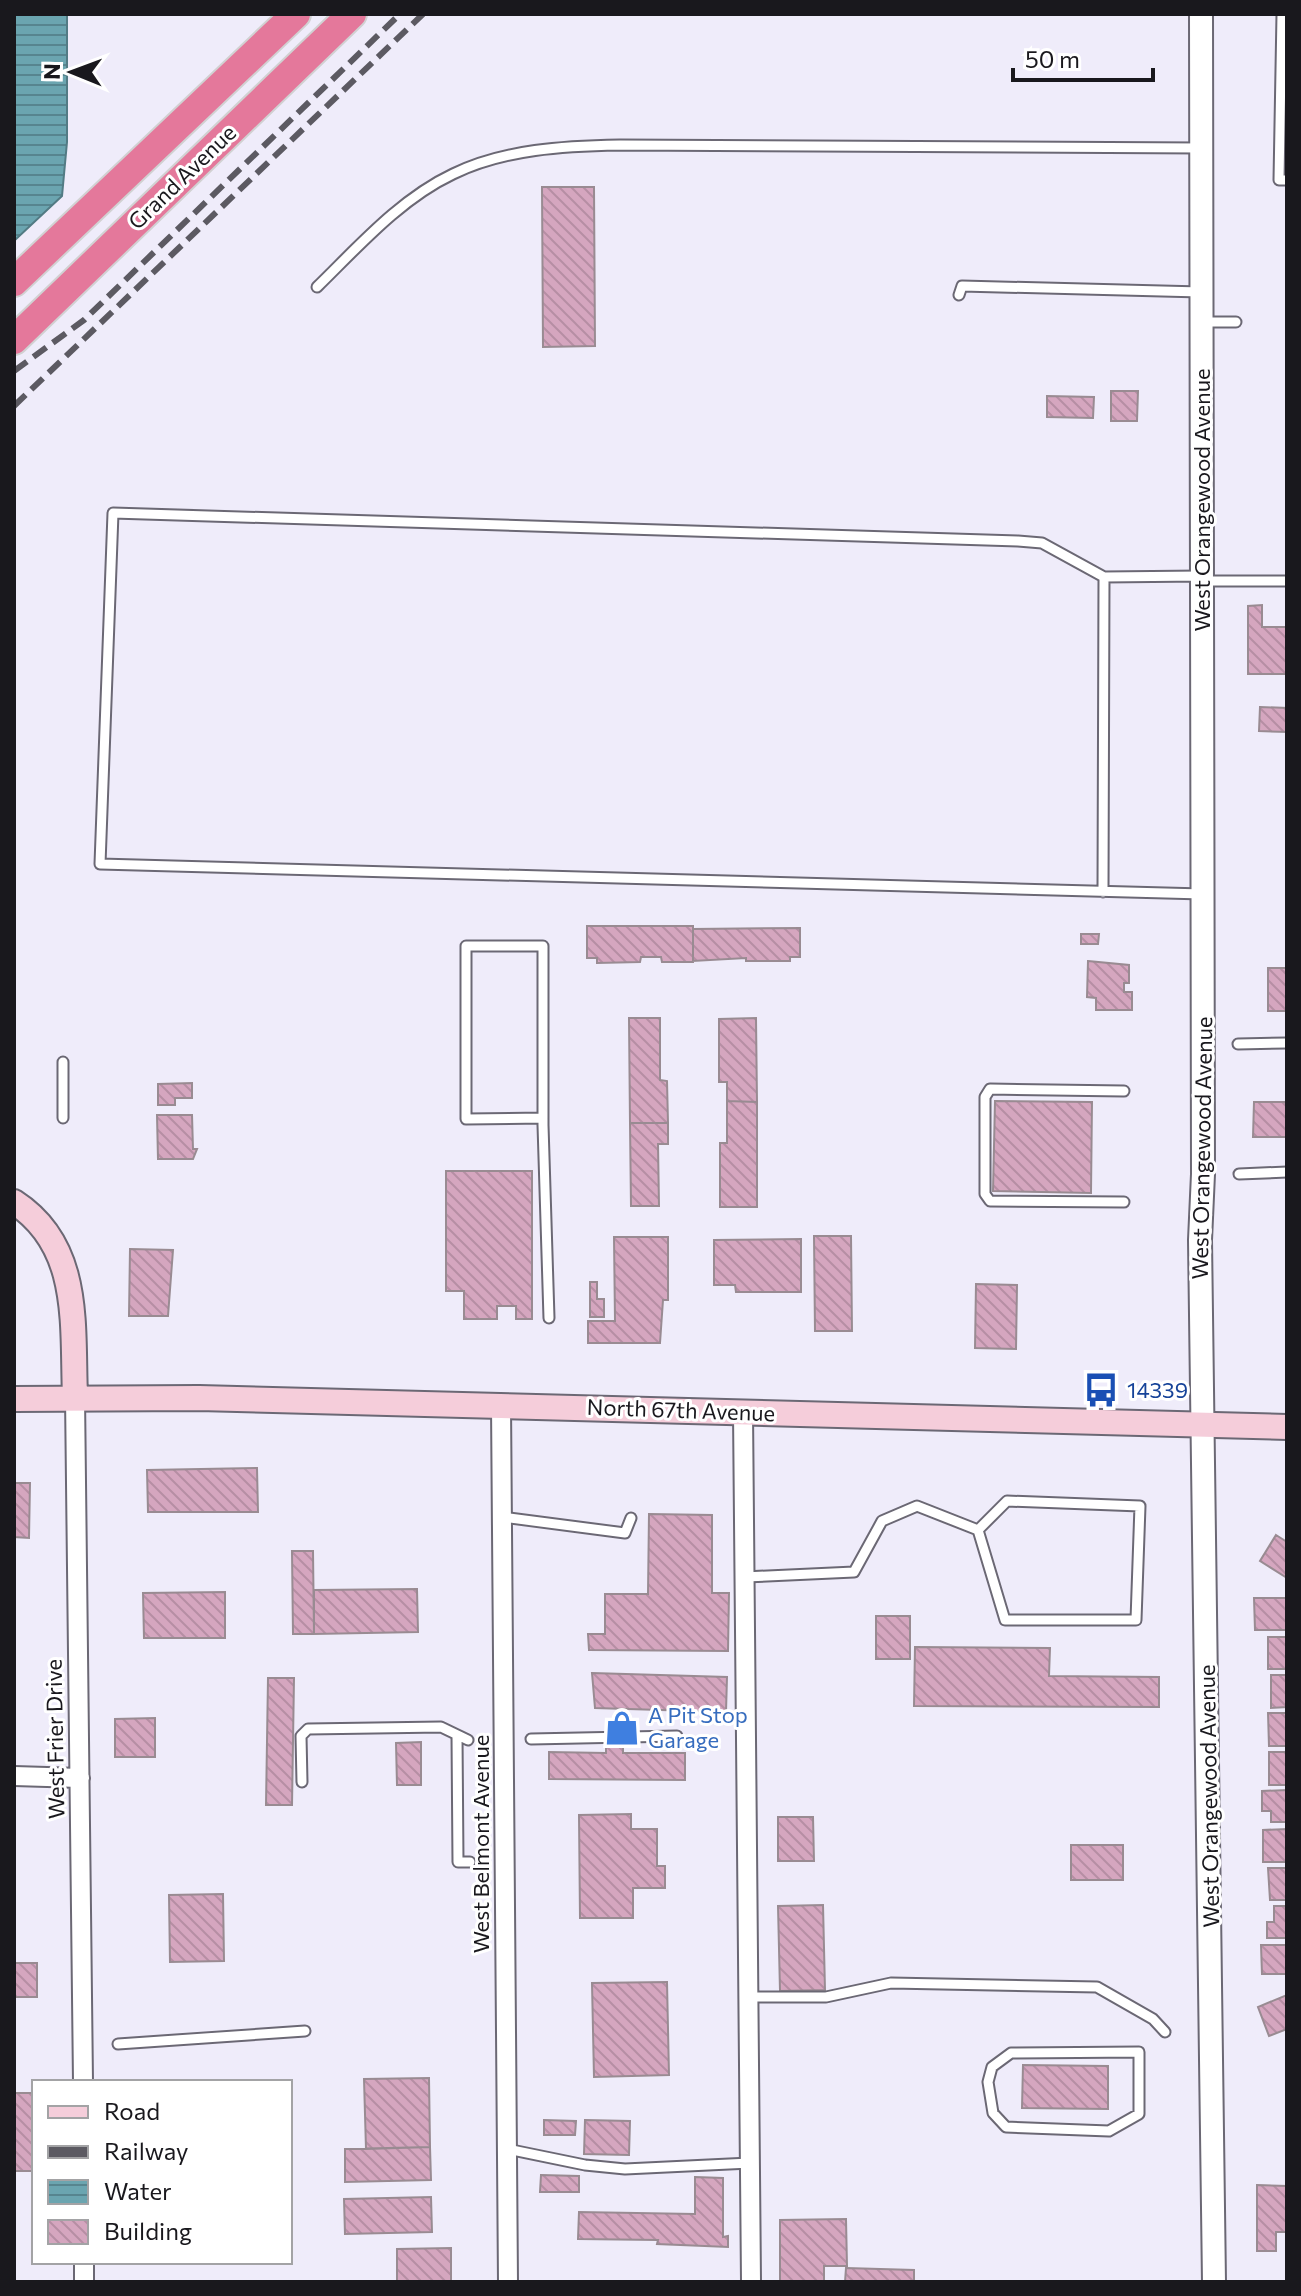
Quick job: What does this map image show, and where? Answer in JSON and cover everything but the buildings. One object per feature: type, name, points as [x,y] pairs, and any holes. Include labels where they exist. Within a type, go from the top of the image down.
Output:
[{"type":"highway","name":"Grand Avenue","points":[[14,282],[296,14]]},
{"type":"highway","name":"Grand Avenue","points":[[14,340],[352,14]]},
{"type":"main road","points":[[14,1202],[37,1219],[62,1255],[73,1319],[75,1396]]},
{"type":"main road","name":"North 67th Avenue","points":[[14,1399],[75,1396],[501,1405],[1287,1427]]},
{"type":"street","name":"West Orangewood Avenue","points":[[1201,14],[1203,1174],[1200,1240],[1214,2282]]},
{"type":"street","name":"West Frier Drive","points":[[75,1396],[83,2080]]},
{"type":"street","name":"West Belmont Avenue","points":[[501,1405],[508,2282]]},
{"type":"street","points":[[743,1412],[751,2282]]},
{"type":"street","points":[[14,1776],[80,1778]]},
{"type":"lane","points":[[1282,14],[1279,180],[1287,180]]},
{"type":"lane","points":[[317,287],[393,213],[452,174],[491,160],[545,149],[620,145],[1201,148]]},
{"type":"lane","points":[[959,295],[962,286],[1007,285],[1101,292],[1201,292]]},
{"type":"lane","points":[[1201,322],[1236,322]]},
{"type":"lane","points":[[1203,894],[100,864],[113,513],[1018,541],[1042,543],[1104,577],[1287,581]]},
{"type":"lane","points":[[1103,892],[1104,577]]},
{"type":"lane","points":[[543,1118],[466,1119],[466,946],[543,946],[543,1118],[549,1318]]},
{"type":"lane","points":[[1238,1044],[1287,1043]]},
{"type":"lane","points":[[63,1062],[63,1118]]},
{"type":"lane","points":[[1124,1091],[990,1089],[985,1097],[985,1194],[990,1201],[1124,1202]]},
{"type":"lane","points":[[1239,1174],[1287,1172]]},
{"type":"lane","points":[[1007,1501],[1140,1506],[1136,1620],[1005,1620],[978,1530],[1007,1501]]},
{"type":"lane","points":[[745,1577],[854,1572],[882,1521],[917,1506],[978,1530]]},
{"type":"lane","points":[[502,1517],[625,1533],[631,1518]]},
{"type":"lane","points":[[302,1782],[301,1736],[308,1729],[441,1727],[468,1740]]},
{"type":"lane","points":[[457,1735],[458,1862],[470,1862]]},
{"type":"lane","points":[[531,1739],[677,1736]]},
{"type":"lane","points":[[749,1997],[826,1997],[891,1983],[1097,1987],[1153,2019],[1165,2032]]},
{"type":"lane","points":[[118,2044],[305,2031]]},
{"type":"lane","points":[[1139,2052],[1139,2114],[1109,2131],[1006,2127],[993,2113],[988,2082],[992,2067],[1011,2053],[1139,2052]]},
{"type":"lane","points":[[507,2149],[585,2165],[625,2169],[750,2163]]},
{"type":"water","points":[[14,14],[67,14],[67,142],[62,196],[14,241]]},
{"type":"railway","points":[[14,371],[84,320],[400,14]]},
{"type":"railway","points":[[14,406],[423,14]]},
{"type":"place","name":"14339","points":[[1101,1390]]},
{"type":"place","name":"A Pit Stop Garage","points":[[622,1728]]}]
